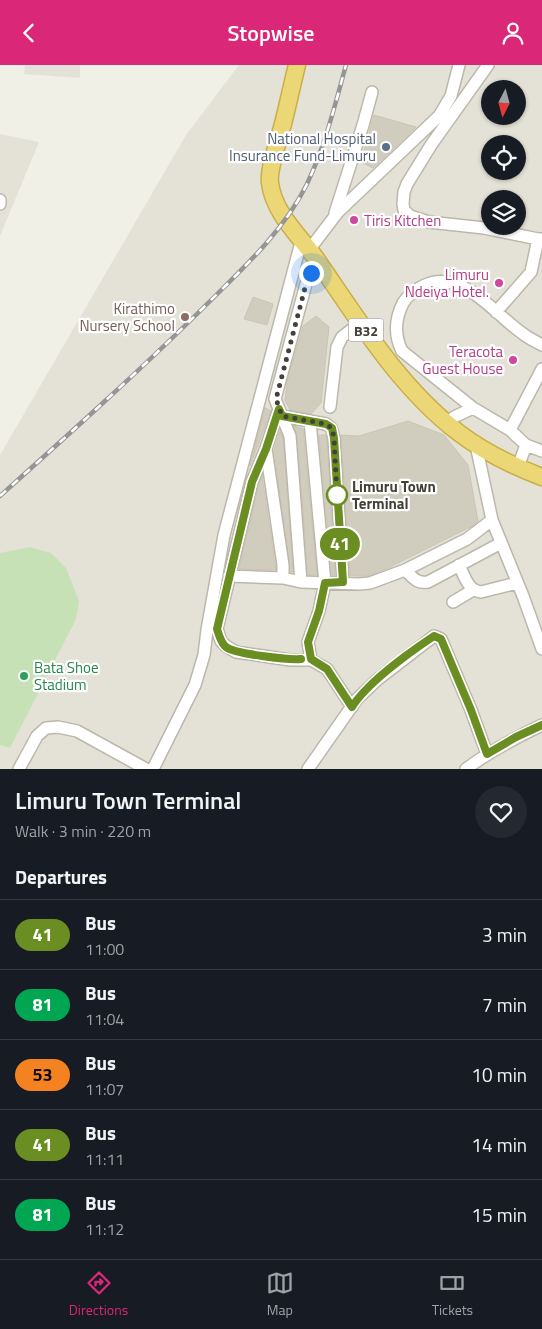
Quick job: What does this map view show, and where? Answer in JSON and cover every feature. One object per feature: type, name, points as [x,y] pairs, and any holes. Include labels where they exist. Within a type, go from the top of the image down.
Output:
[{"type":"highway","name":"B32","points":[[297,65],[270,181],[276,205],[398,373],[447,424],[499,459],[542,477]]},
{"type":"street","points":[[459,65],[451,95],[451,107],[404,192],[403,204],[404,210],[410,216],[429,222],[540,239],[537,273],[496,312]]},
{"type":"street","points":[[153,769],[195,685],[204,655],[224,535],[309,251],[334,217],[439,116],[451,107],[488,65]]},
{"type":"street","points":[[334,217],[372,92]]},
{"type":"street","points":[[301,582],[290,436],[276,399],[306,284],[309,251]]},
{"type":"street","points":[[542,345],[521,333],[462,286],[448,281],[437,281],[415,290],[405,300],[399,312],[396,332],[402,351],[473,408],[510,430],[526,445],[542,451]]},
{"type":"street","points":[[330,407],[337,347],[342,337],[360,323]]},
{"type":"street","points":[[510,430],[542,369]]},
{"type":"street","points":[[447,424],[454,417],[473,408]]},
{"type":"street","points":[[281,413],[326,424],[332,428],[343,582]]},
{"type":"street","points":[[281,413],[252,482],[217,629],[221,641],[236,652],[290,660],[311,659],[327,669],[352,707]]},
{"type":"street","points":[[310,421],[325,583],[319,611],[308,642],[311,659]]},
{"type":"street","points":[[476,445],[492,520],[542,649]]},
{"type":"street","points":[[518,467],[526,445]]},
{"type":"street","points":[[266,449],[283,565],[283,578]]},
{"type":"street","points":[[229,576],[283,578],[301,582],[370,583],[405,570],[467,539],[492,520]]},
{"type":"street","points":[[405,570],[416,581],[421,583],[501,543]]},
{"type":"street","points":[[459,565],[473,590]]},
{"type":"street","points":[[453,602],[473,590],[481,592],[517,583]]},
{"type":"street","points":[[308,769],[357,699],[377,680],[434,636],[441,639],[487,754]]},
{"type":"street","points":[[466,769],[516,737],[542,725]]},
{"type":"street","points":[[19,769],[37,737],[46,728],[58,727],[77,731],[146,769]]},
{"type":"shaded area","points":[[25,65],[80,65],[80,78],[24,74]]},
{"type":"shaded area","points":[[239,65],[542,65],[542,769],[0,769],[0,455],[186,135]]},
{"type":"shaded area","points":[[0,134],[39,142],[0,236]]},
{"type":"green space","name":"Bata Shoe Stadium","points":[[30,547],[51,553],[66,568],[79,601],[76,619],[10,748],[0,745],[0,553]]},
{"type":"building","points":[[374,115],[416,127],[373,168],[361,162]]},
{"type":"building","points":[[253,297],[273,304],[267,325],[244,319]]},
{"type":"building","points":[[316,316],[329,327],[321,403],[311,414],[290,410],[285,400],[287,382],[303,326]]},
{"type":"building","points":[[265,408],[271,411],[250,466]]},
{"type":"building","points":[[408,421],[444,435],[468,465],[478,521],[472,526],[388,568],[368,576],[350,576],[341,435],[359,436]]},
{"type":"building","points":[[294,426],[303,429],[317,575],[308,575],[297,435]]},
{"type":"building","points":[[280,431],[283,438],[293,572],[290,572],[274,449]]},
{"type":"building","points":[[319,435],[325,435],[327,439],[335,576],[332,576]]},
{"type":"building","points":[[262,476],[276,570],[239,569],[259,484]]},
{"type":"railway","points":[[0,496],[176,335],[273,236],[297,202],[313,170],[329,125],[346,65]]},
{"type":"bus line","name":"41","points":[[301,659],[290,660],[275,656],[236,652],[221,641],[217,629],[252,482],[266,449],[279,409],[282,416],[326,424],[332,428],[334,438],[343,582],[325,583],[319,611],[308,642],[311,659],[327,669],[352,707],[357,699],[377,680],[434,636],[441,639],[487,754],[516,737],[542,725]]},
{"type":"place","name":"National Hospital Insurance Fund-Limuru","points":[[386,147]]},
{"type":"place","name":"Tiris Kitchen","points":[[354,220]]},
{"type":"place","name":"Limuru Ndeiya Hotel.","points":[[499,283]]},
{"type":"place","name":"Kirathimo Nursery School","points":[[185,317]]},
{"type":"place","name":"Teracota Guest House","points":[[513,360]]},
{"type":"place","name":"Limuru Town Terminal","points":[[337,495]]},
{"type":"place","name":"Bata Shoe Stadium","points":[[24,676]]},
{"type":"route","points":[[311,273],[306,284],[276,399],[282,416],[326,424],[332,428],[337,495]]}]
